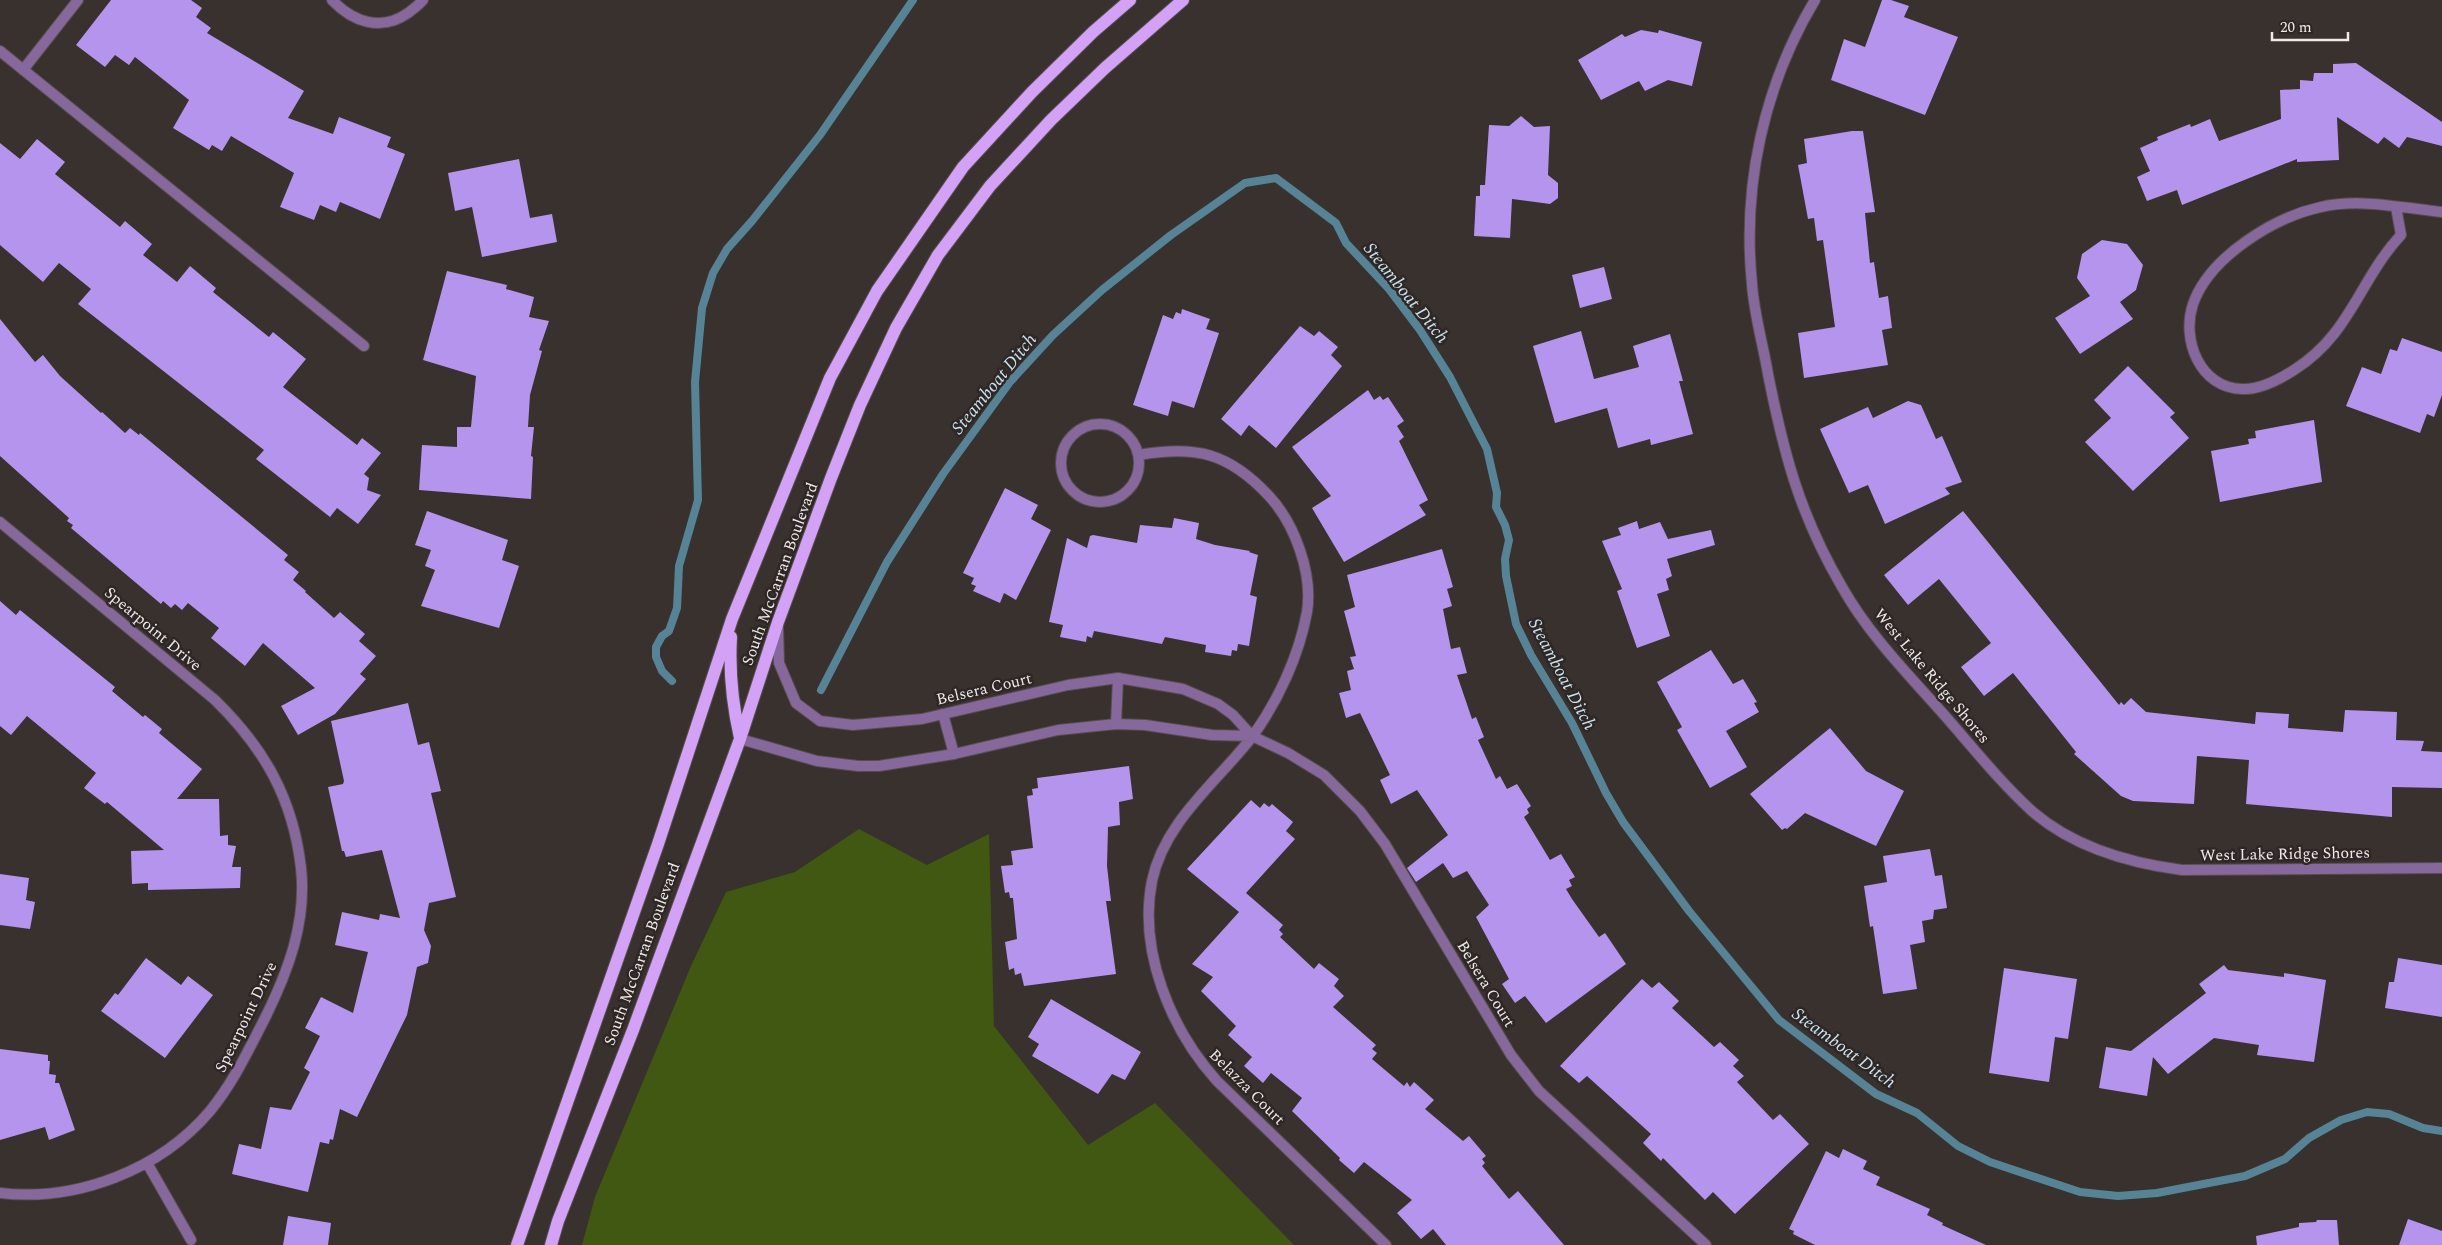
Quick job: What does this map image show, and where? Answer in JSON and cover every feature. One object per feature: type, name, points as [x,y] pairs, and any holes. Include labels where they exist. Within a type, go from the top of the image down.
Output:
[{"type":"main road","name":"South McCarran Boulevard","points":[[517,1245],[658,844],[732,619],[830,378],[876,291],[963,168],[1032,92],[1093,32],[1130,0]]},
{"type":"main road","name":"South McCarran Boulevard","points":[[551,1245],[558,1221],[633,1030],[740,739],[778,622],[827,487],[860,405],[896,328],[938,255],[990,186],[1052,120],[1105,68],[1183,0]]},
{"type":"main road","points":[[732,619],[729,673],[733,710],[740,739]]},
{"type":"street","points":[[23,70],[78,0]]},
{"type":"street","points":[[332,0],[355,19],[373,24],[387,22],[404,16],[423,0]]},
{"type":"street","name":"West Lake Ridge Shores","points":[[1815,0],[1801,23],[1778,74],[1763,121],[1753,177],[1749,226],[1752,286],[1781,440],[1798,495],[1820,549],[1839,582],[1877,638],[2004,782],[2035,813],[2066,835],[2104,853],[2144,865],[2182,870],[2442,868]]},
{"type":"street","points":[[0,51],[364,346]]},
{"type":"street","points":[[2396,207],[2401,234],[2384,253],[2345,322],[2322,349],[2294,370],[2261,386],[2242,390],[2226,387],[2211,379],[2200,366],[2192,346],[2189,322],[2194,303],[2208,278],[2234,251],[2262,230],[2283,219],[2323,206],[2356,204],[2396,207],[2442,212]]},
{"type":"street","points":[[1102,424],[1114,426],[1126,433],[1134,443],[1139,455],[1140,468],[1132,485],[1118,498],[1106,502],[1094,502],[1082,498],[1072,490],[1065,479],[1062,467],[1062,454],[1068,442],[1077,432],[1088,426],[1102,424]]},
{"type":"street","name":"Belazza Court","points":[[1139,455],[1167,450],[1190,450],[1214,457],[1248,474],[1272,499],[1289,525],[1300,554],[1307,582],[1307,611],[1298,645],[1282,689],[1252,736],[1187,813],[1160,857],[1152,881],[1148,914],[1156,968],[1172,1016],[1199,1061],[1386,1245]]},
{"type":"street","name":"Spearpoint Drive","points":[[0,522],[215,700],[237,722],[262,754],[281,789],[294,827],[301,869],[301,906],[295,944],[283,981],[234,1079],[210,1112],[183,1138],[147,1163],[101,1183],[58,1193],[16,1195],[0,1193]]},
{"type":"street","name":"Belsera Court","points":[[778,622],[779,663],[796,703],[820,721],[853,725],[922,719],[1068,685],[1118,678],[1183,689],[1218,704],[1233,715],[1252,736],[1288,753],[1324,775],[1360,811],[1385,844],[1511,1055],[1539,1091],[1706,1245]]},
{"type":"street","points":[[1116,724],[1118,678]]},
{"type":"street","points":[[943,714],[954,754]]},
{"type":"street","name":"Belsera Court","points":[[740,739],[817,761],[858,766],[908,763],[1058,730],[1116,724],[1145,725],[1212,735],[1252,736]]},
{"type":"street","points":[[147,1163],[191,1240]]},
{"type":"green space","points":[[859,829],[927,865],[989,834],[994,1026],[1088,1145],[1155,1103],[1294,1245],[582,1245],[595,1197],[691,966],[726,892],[795,872]]},
{"type":"building","points":[[111,0],[191,0],[202,8],[196,17],[211,28],[207,33],[304,91],[288,118],[333,134],[339,117],[391,137],[387,147],[405,154],[380,219],[340,202],[336,212],[320,205],[314,220],[280,207],[294,173],[231,136],[222,151],[212,145],[209,150],[173,128],[189,100],[135,57],[129,65],[115,55],[105,67],[76,45]]},
{"type":"building","points":[[1882,0],[1891,0],[1909,6],[1904,17],[1958,37],[1925,115],[1831,80],[1844,39],[1865,47]]},
{"type":"building","points":[[1641,30],[1658,33],[1659,30],[1702,42],[1692,86],[1668,80],[1645,91],[1639,81],[1601,100],[1578,60],[1622,34],[1625,37]]},
{"type":"building","points":[[2356,63],[2442,122],[2442,146],[2407,137],[2399,148],[2384,137],[2378,144],[2337,117],[2339,160],[2297,162],[2297,159],[2182,205],[2177,190],[2147,201],[2137,177],[2150,171],[2140,148],[2158,140],[2157,137],[2190,124],[2191,127],[2210,119],[2219,141],[2281,119],[2280,90],[2300,89],[2300,80],[2313,81],[2314,73],[2333,73],[2333,64]]},
{"type":"building","points":[[1521,116],[1534,127],[1550,126],[1548,175],[1558,183],[1558,198],[1550,204],[1512,199],[1510,238],[1474,236],[1476,196],[1480,196],[1480,185],[1485,185],[1489,125],[1509,126]]},
{"type":"building","points":[[1863,131],[1875,212],[1865,213],[1870,263],[1874,262],[1879,298],[1888,296],[1892,328],[1882,330],[1888,365],[1804,378],[1798,333],[1835,327],[1823,240],[1817,241],[1814,218],[1808,219],[1798,165],[1807,163],[1804,139]]},
{"type":"building","points":[[37,139],[65,162],[55,174],[120,227],[125,221],[152,244],[143,255],[177,282],[190,266],[216,288],[213,292],[269,337],[273,332],[306,359],[283,387],[357,445],[362,438],[381,453],[364,474],[369,478],[367,490],[381,495],[358,524],[337,508],[330,517],[256,459],[264,450],[78,304],[91,289],[59,263],[43,282],[0,245],[0,143],[20,159]]},
{"type":"building","points":[[519,159],[530,218],[552,214],[557,242],[482,257],[472,207],[455,211],[448,173]]},
{"type":"building","points":[[2102,240],[2127,244],[2143,265],[2136,290],[2120,302],[2133,319],[2080,354],[2055,318],[2090,296],[2077,278],[2082,254]]},
{"type":"building","points":[[1604,267],[1612,299],[1580,308],[1572,275]]},
{"type":"building","points":[[447,271],[507,285],[506,289],[534,297],[529,317],[549,321],[539,350],[542,351],[530,395],[528,427],[534,427],[531,456],[533,457],[531,499],[419,490],[422,445],[457,447],[457,427],[471,427],[476,376],[423,360]]},
{"type":"building","points":[[1182,309],[1210,319],[1206,329],[1219,333],[1194,408],[1172,401],[1168,416],[1133,405],[1163,315],[1173,319],[1176,312],[1181,314]]},
{"type":"building","points":[[0,319],[35,362],[43,355],[60,376],[125,433],[130,428],[139,435],[140,433],[288,555],[284,560],[299,572],[293,580],[334,618],[340,612],[365,634],[359,641],[376,656],[360,674],[366,679],[335,714],[298,735],[281,706],[315,688],[263,643],[245,666],[211,638],[219,628],[188,603],[182,610],[175,604],[171,608],[163,601],[161,604],[71,528],[73,525],[67,521],[69,518],[0,456]]},
{"type":"building","points":[[1300,326],[1314,336],[1319,331],[1338,347],[1331,355],[1342,366],[1276,448],[1249,425],[1241,436],[1221,419]]},
{"type":"building","points":[[1581,331],[1594,379],[1639,367],[1633,346],[1670,334],[1683,381],[1679,381],[1693,434],[1651,445],[1650,439],[1618,448],[1607,408],[1555,423],[1533,346]]},
{"type":"building","points":[[2402,338],[2442,352],[2442,395],[2434,417],[2427,414],[2420,433],[2346,406],[2362,367],[2381,374],[2390,349],[2397,351]]},
{"type":"building","points":[[2128,366],[2175,413],[2170,417],[2189,438],[2133,491],[2085,442],[2111,418],[2094,400]]},
{"type":"building","points":[[1368,390],[1374,400],[1380,396],[1383,400],[1388,397],[1404,421],[1397,426],[1404,437],[1399,441],[1428,500],[1419,505],[1426,515],[1344,562],[1312,508],[1331,496],[1292,447]]},
{"type":"building","points":[[1908,401],[1921,405],[1936,439],[1942,436],[1962,482],[1945,488],[1950,494],[1885,524],[1868,485],[1849,493],[1820,429],[1868,407],[1873,418]]},
{"type":"building","points":[[2314,420],[2322,482],[2220,502],[2211,451],[2249,444],[2248,439],[2256,438],[2255,431]]},
{"type":"building","points":[[1005,488],[1038,505],[1031,519],[1051,530],[1016,600],[1004,593],[1000,603],[973,591],[976,586],[971,584],[974,578],[963,573]]},
{"type":"building","points":[[427,511],[508,540],[502,560],[519,566],[499,628],[421,606],[435,570],[425,566],[431,550],[415,545]]},
{"type":"building","points":[[1963,511],[2119,705],[2121,702],[2124,705],[2131,698],[2146,712],[2255,724],[2256,712],[2289,714],[2288,728],[2343,732],[2345,710],[2397,712],[2396,740],[2424,741],[2421,751],[2442,752],[2442,788],[2392,787],[2392,817],[2246,804],[2249,760],[2197,756],[2194,804],[2133,801],[2121,796],[2074,754],[2076,752],[2013,673],[1984,696],[1961,667],[1991,643],[1939,579],[1908,605],[1884,575]]},
{"type":"building","points":[[1174,518],[1199,523],[1196,539],[1215,545],[1250,551],[1258,555],[1250,595],[1257,597],[1249,646],[1238,644],[1237,651],[1232,650],[1231,656],[1205,652],[1206,645],[1165,637],[1162,644],[1094,631],[1092,638],[1087,636],[1086,642],[1060,637],[1063,625],[1049,622],[1067,538],[1087,548],[1090,536],[1093,535],[1137,543],[1140,525],[1172,528]]},
{"type":"building","points":[[1637,521],[1639,529],[1660,522],[1668,539],[1711,530],[1715,545],[1667,559],[1672,576],[1666,579],[1669,590],[1657,594],[1670,636],[1637,648],[1617,591],[1622,589],[1602,541],[1621,535],[1618,528]]},
{"type":"building","points":[[1442,549],[1453,587],[1447,589],[1452,606],[1443,609],[1451,649],[1460,647],[1467,673],[1457,675],[1472,719],[1476,717],[1484,737],[1478,740],[1496,779],[1500,776],[1507,789],[1517,784],[1531,806],[1527,809],[1529,813],[1524,817],[1550,860],[1561,854],[1575,877],[1569,880],[1572,886],[1566,889],[1572,899],[1599,937],[1605,933],[1626,964],[1546,1023],[1525,996],[1515,1003],[1502,984],[1509,979],[1476,917],[1489,905],[1467,871],[1453,878],[1443,863],[1416,882],[1407,868],[1448,835],[1417,790],[1391,804],[1380,780],[1390,775],[1360,713],[1346,718],[1339,693],[1351,690],[1347,671],[1354,669],[1350,657],[1356,656],[1344,611],[1355,607],[1347,575]]},
{"type":"building","points":[[0,601],[16,615],[20,610],[115,687],[112,691],[143,717],[145,715],[162,729],[159,733],[202,769],[177,799],[219,799],[220,836],[228,835],[228,845],[236,846],[232,867],[241,867],[240,888],[148,890],[148,883],[132,884],[131,851],[164,850],[107,802],[105,804],[84,788],[96,773],[27,716],[11,735],[0,726]]},
{"type":"building","points":[[1711,650],[1733,684],[1743,679],[1757,702],[1754,703],[1759,712],[1726,731],[1747,767],[1710,788],[1677,730],[1682,727],[1657,682]]},
{"type":"building","points":[[408,703],[418,745],[429,742],[441,791],[431,793],[456,897],[429,903],[424,930],[431,946],[428,963],[417,967],[407,1015],[357,1117],[340,1109],[333,1140],[330,1139],[329,1144],[320,1142],[308,1192],[232,1174],[239,1144],[261,1149],[270,1107],[291,1110],[310,1072],[304,1068],[320,1036],[305,1028],[321,997],[353,1013],[368,952],[335,945],[342,912],[379,920],[380,914],[400,918],[382,850],[346,857],[344,851],[342,851],[328,787],[343,784],[344,781],[331,721]]},
{"type":"building","points":[[1830,728],[1866,771],[1904,791],[1876,846],[1805,813],[1787,829],[1782,830],[1750,794]]},
{"type":"building","points":[[1129,766],[1133,799],[1119,802],[1120,825],[1108,827],[1107,866],[1111,901],[1106,901],[1116,974],[1024,986],[1021,973],[1015,975],[1014,968],[1009,970],[1005,942],[1017,939],[1013,898],[1010,898],[1009,892],[1005,893],[1001,866],[1013,865],[1011,851],[1033,848],[1027,796],[1033,795],[1032,789],[1038,788],[1037,778]]},
{"type":"building","points":[[1251,800],[1260,808],[1264,803],[1269,807],[1272,804],[1293,822],[1286,831],[1295,839],[1246,893],[1283,925],[1279,930],[1283,934],[1280,937],[1314,969],[1319,963],[1339,979],[1334,986],[1344,996],[1333,1007],[1376,1045],[1372,1049],[1377,1053],[1372,1059],[1404,1086],[1407,1082],[1410,1087],[1414,1082],[1434,1100],[1425,1109],[1463,1141],[1469,1136],[1486,1156],[1482,1159],[1485,1163],[1482,1166],[1509,1199],[1518,1191],[1564,1245],[1446,1245],[1433,1229],[1421,1239],[1397,1213],[1412,1200],[1364,1162],[1354,1173],[1292,1111],[1302,1098],[1271,1073],[1263,1083],[1244,1066],[1252,1057],[1228,1035],[1236,1026],[1201,991],[1213,977],[1192,964],[1239,912],[1187,869]]},
{"type":"building","points":[[1930,849],[1935,876],[1942,875],[1947,908],[1934,910],[1933,919],[1922,921],[1925,942],[1910,945],[1917,989],[1883,994],[1873,926],[1870,927],[1864,886],[1887,882],[1883,856]]},
{"type":"building","points":[[0,874],[29,878],[26,900],[35,902],[30,929],[0,925]]},
{"type":"building","points":[[146,958],[181,985],[188,976],[213,995],[165,1058],[101,1011],[115,993],[118,995]]},
{"type":"building","points":[[2398,958],[2442,965],[2442,1017],[2385,1008],[2389,982],[2394,982]]},
{"type":"building","points":[[2224,965],[2228,970],[2284,977],[2284,973],[2326,980],[2314,1062],[2257,1055],[2259,1045],[2214,1038],[2168,1074],[2153,1057],[2147,1096],[2099,1088],[2106,1047],[2131,1051],[2206,993],[2199,984]]},
{"type":"building","points":[[2004,968],[2077,979],[2068,1039],[2055,1037],[2049,1082],[1989,1073]]},
{"type":"building","points":[[1642,979],[1652,988],[1659,982],[1679,1001],[1672,1008],[1714,1047],[1720,1042],[1739,1060],[1733,1066],[1744,1076],[1737,1082],[1773,1120],[1780,1114],[1809,1144],[1735,1214],[1713,1192],[1705,1200],[1663,1158],[1661,1161],[1643,1143],[1651,1134],[1587,1076],[1579,1083],[1560,1066]]},
{"type":"building","points":[[1051,999],[1141,1052],[1125,1080],[1112,1074],[1098,1094],[1032,1056],[1039,1044],[1028,1037]]},
{"type":"building","points":[[0,1049],[48,1055],[48,1061],[50,1061],[49,1074],[56,1075],[55,1083],[59,1083],[75,1130],[49,1140],[45,1127],[0,1140]]},
{"type":"building","points":[[1843,1149],[1867,1161],[1863,1169],[1880,1177],[1876,1185],[1930,1209],[1927,1215],[1943,1223],[1942,1225],[1986,1245],[1815,1245],[1793,1234],[1794,1231],[1789,1229],[1826,1151],[1839,1158]]},
{"type":"building","points":[[288,1216],[331,1223],[328,1245],[283,1245]]},
{"type":"building","points":[[2408,1219],[2442,1231],[2442,1245],[2399,1245]]},
{"type":"building","points":[[2317,1220],[2337,1220],[2339,1245],[2257,1245],[2256,1236],[2299,1227],[2299,1223],[2316,1222]]},
{"type":"waterway","name":"Steamboat Ditch","points":[[672,681],[662,671],[656,657],[656,647],[662,636],[669,631],[677,608],[679,566],[698,500],[695,382],[702,308],[713,273],[727,249],[752,221],[820,135],[913,0]]},
{"type":"waterway","name":"Steamboat Ditch","points":[[821,690],[887,562],[943,474],[1010,382],[1053,335],[1102,290],[1171,235],[1245,183],[1276,178],[1336,223],[1346,243],[1389,289],[1420,330],[1450,377],[1487,449],[1497,493],[1496,507],[1505,525],[1509,540],[1505,559],[1506,576],[1516,624],[1531,655],[1572,723],[1606,793],[1623,822],[1689,911],[1779,1020],[1876,1094],[1917,1113],[1958,1146],[1990,1162],[2080,1192],[2118,1196],[2157,1193],[2245,1176],[2285,1159],[2309,1138],[2341,1120],[2367,1112],[2389,1114],[2423,1128],[2442,1131]]}]
